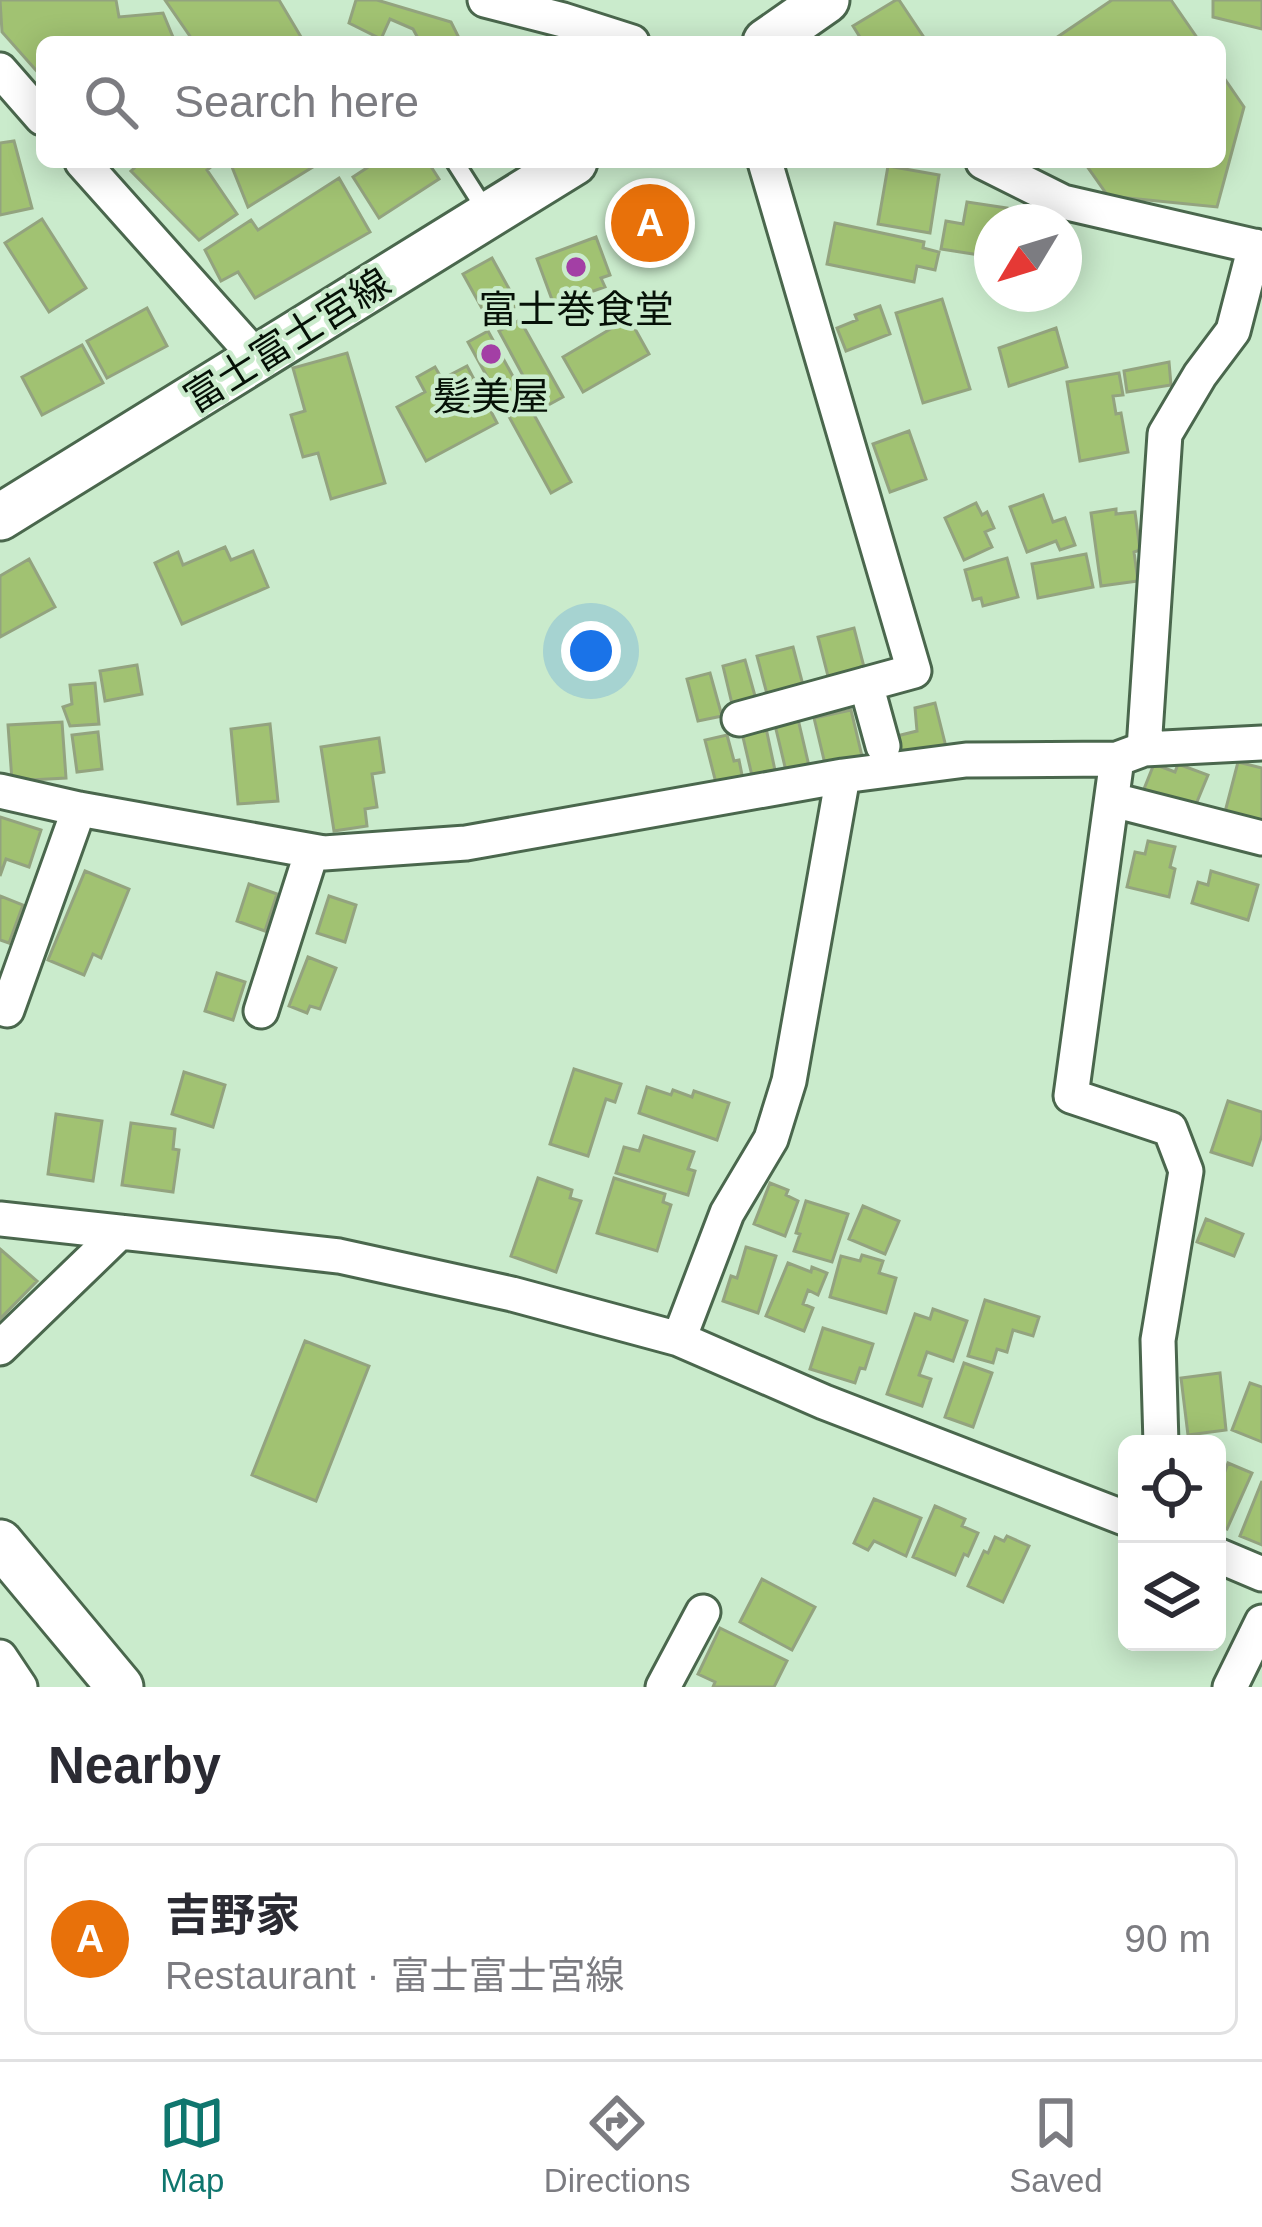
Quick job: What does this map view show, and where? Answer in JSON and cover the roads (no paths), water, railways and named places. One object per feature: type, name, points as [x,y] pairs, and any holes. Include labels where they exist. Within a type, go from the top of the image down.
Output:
[{"type":"main road","points":[[775,36],[826,0]]},
{"type":"main road","name":"富士富士宮線","points":[[0,517],[564,168]]},
{"type":"main road","points":[[8,1568],[120,1687]]},
{"type":"street","points":[[484,0],[613,36]]},
{"type":"street","points":[[0,70],[36,111]]},
{"type":"street","points":[[87,168],[257,358]]},
{"type":"street","points":[[739,719],[914,671],[767,168]]},
{"type":"street","points":[[994,168],[1063,202],[1258,247],[1233,331],[1165,434],[1131,754],[1113,800],[1071,1096],[1170,1129],[1186,1171],[1158,1340],[1161,1435]]},
{"type":"street","points":[[866,684],[883,746]]},
{"type":"street","points":[[0,791],[324,854],[466,843],[843,776],[966,760],[1262,743]]},
{"type":"street","points":[[679,1339],[727,1213],[771,1139],[789,1081],[843,776]]},
{"type":"street","points":[[1113,800],[1262,838]]},
{"type":"street","points":[[7,1010],[79,809]]},
{"type":"street","points":[[261,1011],[311,851]]},
{"type":"street","points":[[0,1219],[339,1256],[512,1294],[679,1339],[824,1402],[1118,1516]]},
{"type":"street","points":[[0,1348],[120,1232]]},
{"type":"street","points":[[1226,1559],[1262,1574]]},
{"type":"street","points":[[663,1687],[704,1612]]},
{"type":"street","points":[[1230,1687],[1262,1622]]},
{"type":"street","points":[[0,1657],[20,1687]]},
{"type":"lane","points":[[459,168],[488,214]]},
{"type":"place","name":"吉野家","points":[[650,223]]},
{"type":"place","name":"富士巻食堂","points":[[576,267]]},
{"type":"place","name":"髪美屋","points":[[491,354]]}]
